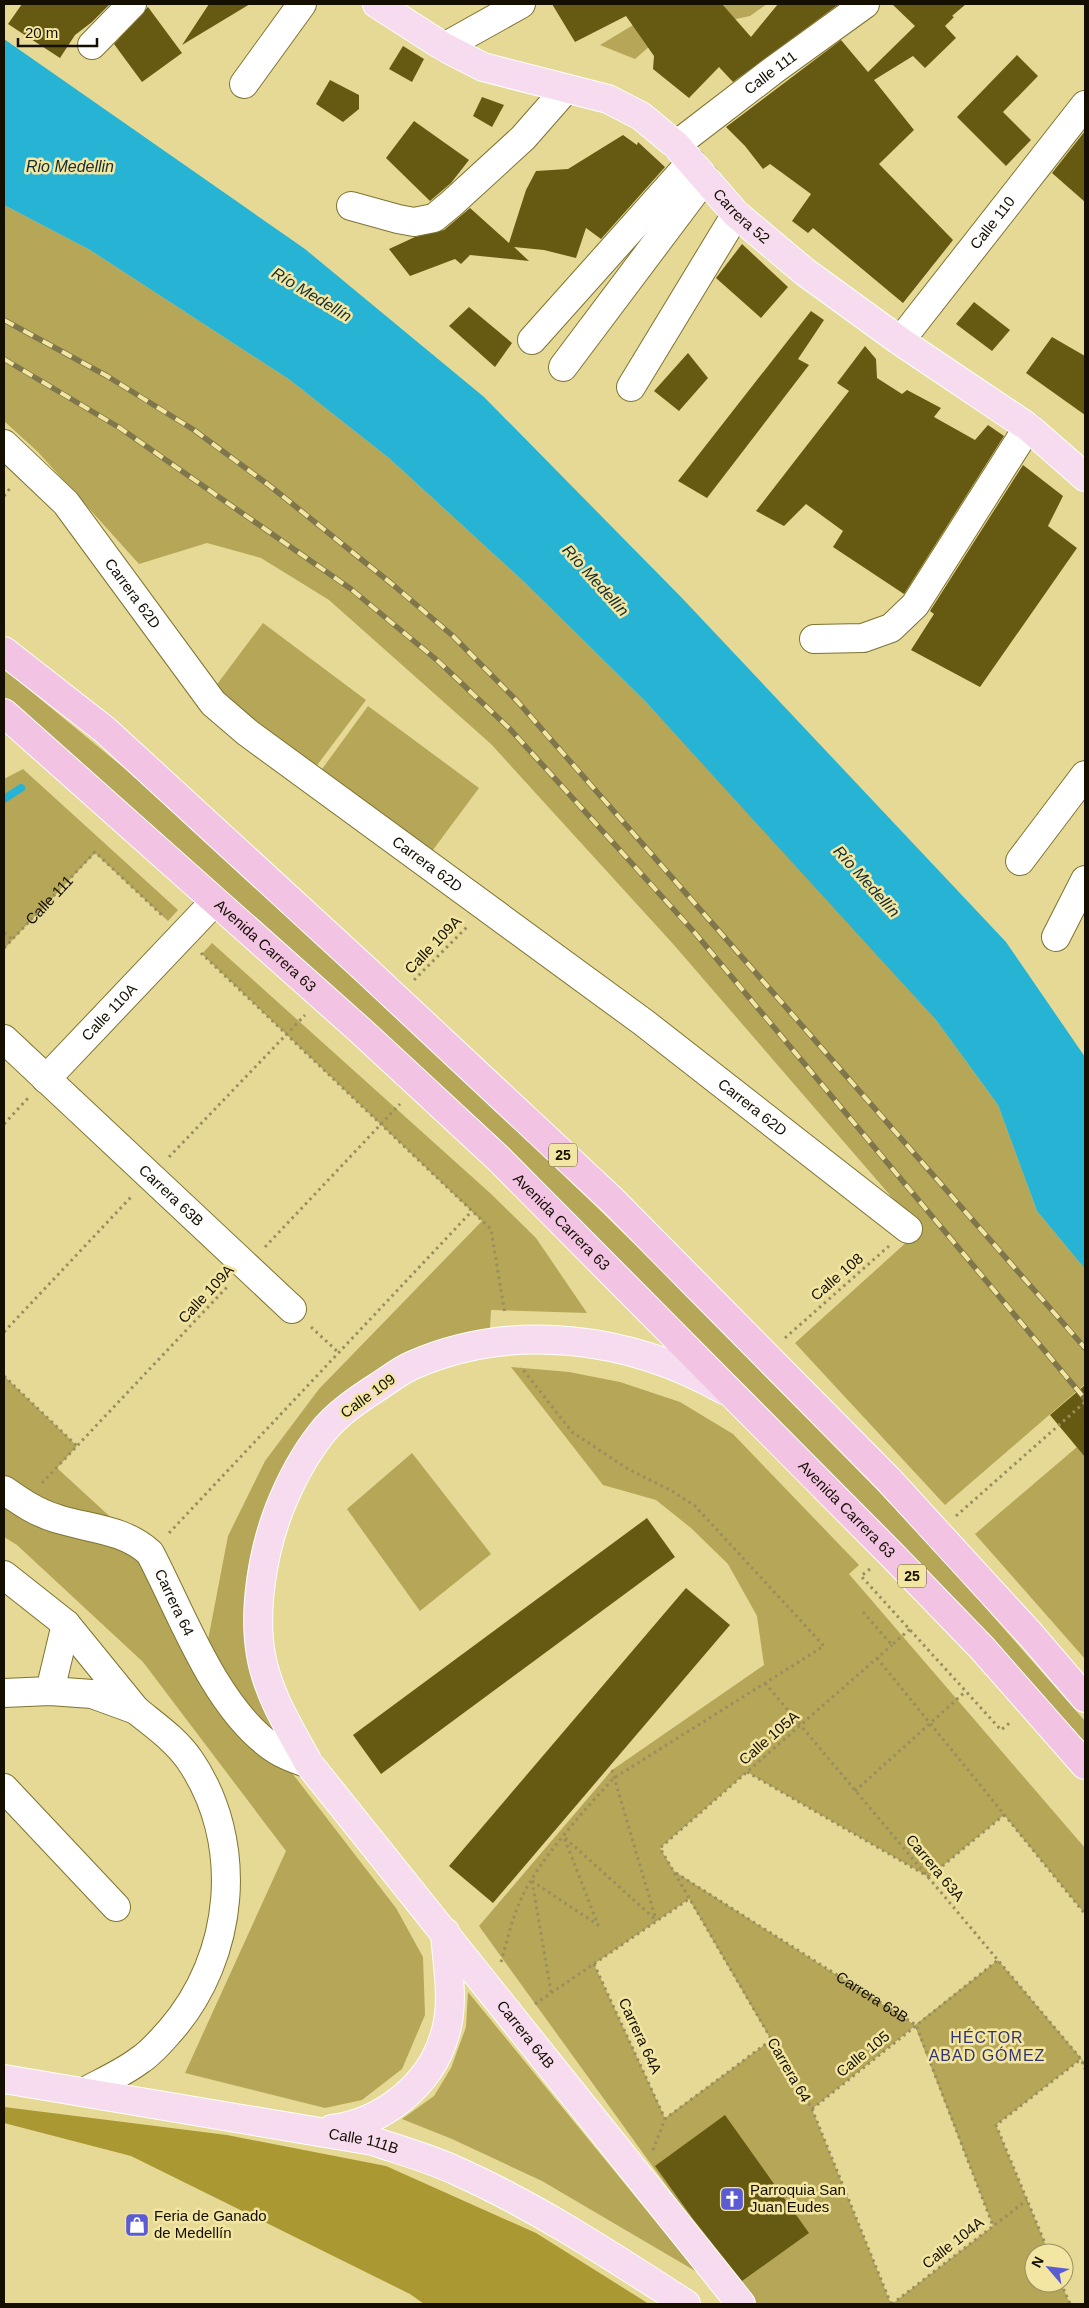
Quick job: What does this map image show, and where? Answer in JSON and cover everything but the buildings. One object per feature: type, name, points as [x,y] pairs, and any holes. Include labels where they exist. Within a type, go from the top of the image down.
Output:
[{"type":"highway","name":"25","points":[[4,651],[105,730],[612,1200],[733,1320],[894,1486],[1017,1620],[1085,1698]]},
{"type":"highway","name":"Avenida Carrera 63","points":[[4,714],[361,1031],[498,1158],[982,1648],[1085,1765]]},
{"type":"main road","name":"Carrera 52","points":[[378,4],[444,47],[483,67],[608,100],[642,116],[691,162],[736,214],[805,272],[900,341],[1028,427],[1085,477]]},
{"type":"main road","name":"Calle 109","points":[[309,1764],[276,1704],[261,1655],[259,1607],[268,1538],[292,1478],[322,1432],[356,1400],[411,1366],[453,1350],[511,1340],[537,1339],[599,1344],[642,1354],[676,1365],[731,1394]]},
{"type":"main road","name":"Carrera 64B","points":[[309,1764],[742,2304]]},
{"type":"main road","points":[[318,2131],[346,2128],[363,2123],[390,2108],[414,2088],[431,2065],[445,2035],[450,2006],[445,1932]]},
{"type":"main road","name":"Calle 111B","points":[[4,2079],[318,2131],[373,2142],[458,2171],[549,2218],[686,2304]]},
{"type":"street","points":[[92,45],[132,4]]},
{"type":"street","points":[[244,84],[302,4]]},
{"type":"street","points":[[444,47],[521,4]]},
{"type":"street","name":"Calle 111","points":[[691,162],[775,69],[866,4]]},
{"type":"street","points":[[351,206],[414,222],[434,218],[523,138],[566,89]]},
{"type":"street","name":"Calle 110","points":[[900,341],[1085,105]]},
{"type":"street","points":[[532,340],[691,162]]},
{"type":"street","points":[[563,367],[691,162]]},
{"type":"street","points":[[630,387],[736,214]]},
{"type":"street","points":[[814,639],[863,638],[891,628],[915,605],[1028,427]]},
{"type":"street","name":"Carrera 62D","points":[[4,444],[66,502],[213,703],[248,733],[643,1022],[908,1229]]},
{"type":"street","points":[[1020,861],[1085,775]]},
{"type":"street","points":[[1056,937],[1085,880]]},
{"type":"street","name":"Calle 110A","points":[[46,1079],[215,901]]},
{"type":"street","name":"Carrera 63B","points":[[4,1039],[292,1309]]},
{"type":"street","name":"Carrera 64","points":[[13,1497],[32,1510],[58,1519],[117,1533],[138,1542],[150,1554],[210,1673],[244,1722],[268,1745],[288,1757],[309,1764]]},
{"type":"street","points":[[4,1575],[66,1624],[136,1710],[180,1747],[209,1795],[223,1840],[226,1888],[221,1928],[206,1975],[181,2019],[141,2060],[84,2092]]},
{"type":"street","points":[[50,1691],[66,1624]]},
{"type":"street","points":[[4,1693],[50,1691],[92,1694],[136,1710]]},
{"type":"street","points":[[4,1788],[116,1907]]},
{"type":"street","points":[[141,2060],[137,2076],[138,2086],[149,2103]]},
{"type":"path","name":"Calle 111","points":[[4,948],[95,852],[182,935]]},
{"type":"path","name":"Calle 109A","points":[[396,998],[486,907]]},
{"type":"path","points":[[4,933],[12,939]]},
{"type":"path","points":[[182,935],[491,1229],[505,1315]]},
{"type":"path","points":[[4,1124],[46,1079]]},
{"type":"path","name":"Calle 109A","points":[[13,1497],[77,1446],[405,1100]]},
{"type":"path","points":[[150,1554],[472,1211]]},
{"type":"path","name":"Calle 108","points":[[780,1341],[908,1229]]},
{"type":"path","points":[[292,1309],[339,1353]]},
{"type":"path","points":[[495,1994],[500,1967],[521,1899],[532,1880],[594,1799],[614,1778],[824,1646],[696,1506],[672,1491],[628,1469],[572,1432],[516,1359]]},
{"type":"path","points":[[4,1376],[77,1446]]},
{"type":"path","points":[[952,1519],[1085,1402]]},
{"type":"path","points":[[861,1576],[1001,1730]]},
{"type":"path","points":[[863,1612],[892,1644]]},
{"type":"path","name":"Calle 105A","points":[[660,1848],[910,1629]]},
{"type":"path","points":[[877,1658],[1085,1914]]},
{"type":"path","name":"Carrera 63A","points":[[764,1683],[1082,2059],[1085,2069]]},
{"type":"path","points":[[856,1791],[966,1691]]},
{"type":"path","points":[[612,1770],[656,1921]]},
{"type":"path","points":[[747,1772],[929,1877],[1004,1815]]},
{"type":"path","points":[[532,1880],[598,1924],[564,1837]]},
{"type":"path","points":[[564,1837],[656,1921]]},
{"type":"path","name":"Carrera 64","points":[[660,1848],[812,2109],[891,2304]]},
{"type":"path","name":"Carrera 63B","points":[[674,1871],[916,2026],[993,2226]]},
{"type":"path","points":[[532,1880],[551,1992],[690,1899]]},
{"type":"path","name":"Calle 105","points":[[812,2109],[998,1960]]},
{"type":"path","name":"Carrera 64A","points":[[594,1964],[665,2119]]},
{"type":"path","points":[[641,2178],[665,2119],[771,2040]]},
{"type":"path","points":[[1045,2243],[996,2125],[1082,2059],[1085,2064]]},
{"type":"path","name":"Calle 104A","points":[[891,2304],[1027,2200]]},
{"type":"shaded area","points":[[668,4],[767,4],[750,16],[717,23],[673,26],[635,59],[600,45]]},
{"type":"shaded area","points":[[4,205],[90,250],[290,380],[390,459],[521,579],[645,701],[936,1020],[998,1105],[1037,1211],[1085,1269],[1085,1384],[945,1505],[795,1343],[920,1230],[674,945],[491,744],[329,600],[261,558],[207,543],[139,564],[38,452],[4,421]]},
{"type":"shaded area","points":[[263,623],[366,700],[315,768],[212,691]]},
{"type":"shaded area","points":[[4,669],[130,773],[309,934],[488,1102],[678,1286],[926,1540],[1085,1721],[1085,1742],[911,1554],[665,1310],[33,724],[4,700]]},
{"type":"shaded area","points":[[368,706],[479,788],[427,858],[317,776]]},
{"type":"shaded area","points":[[23,769],[178,910],[168,921],[95,853],[4,949],[4,779]]},
{"type":"shaded area","points":[[212,943],[490,1193],[536,1238],[587,1313],[491,1310],[490,1328],[433,1343],[380,1371],[301,1443],[254,1672],[277,1738],[243,1709],[217,1665],[208,1640],[228,1536],[265,1461],[319,1389],[482,1221],[202,954]]},
{"type":"shaded area","points":[[511,1367],[569,1372],[620,1382],[680,1402],[733,1434],[859,1565],[849,1574],[1085,1848],[1085,1914],[1004,1815],[929,1877],[747,1772],[660,1848],[674,1871],[915,2025],[998,1960],[1085,2063],[1085,2069],[1081,2059],[996,2125],[1045,2243],[1024,2243],[1024,2293],[1065,2293],[1070,2304],[892,2304],[993,2226],[915,2026],[812,2109],[891,2304],[752,2304],[479,1926],[612,1770],[764,1665],[757,1616],[728,1564],[691,1528],[656,1500],[603,1485]],"holes":[[[689,1899],[771,2040],[665,2118],[594,1964]]]},
{"type":"shaded area","points":[[4,1376],[77,1446],[57,1468],[118,1524],[154,1591],[241,1728],[292,1773],[396,1908],[423,1957],[425,2015],[402,2069],[362,2100],[325,2108],[185,2073],[286,1851],[143,1662],[17,1545],[4,1537]]},
{"type":"shaded area","points":[[1077,1447],[1085,1457],[1085,1659],[975,1534]]},
{"type":"shaded area","points":[[412,1453],[491,1554],[420,1611],[347,1509]]},
{"type":"shaded area","points":[[468,1992],[697,2272],[542,2181],[452,2139],[402,2119],[434,2096],[451,2068],[466,2027]]},
{"type":"shaded area","points":[[4,2107],[227,2135],[386,2166],[536,2233],[649,2304],[424,2304],[410,2294],[131,2156],[4,2123]]},
{"type":"water","name":"Rio Medellin","points":[[4,39],[305,249],[484,397],[681,597],[1006,942],[1085,1057],[1085,1269],[1037,1211],[998,1105],[936,1020],[645,701],[521,579],[390,459],[290,380],[90,250],[4,205]]},
{"type":"waterway","points":[[4,799],[21,788]]},
{"type":"railway","points":[[4,320],[107,376],[194,430],[270,486],[392,584],[453,636],[518,702],[1085,1348]]},
{"type":"railway","points":[[4,359],[120,428],[351,589],[438,661],[510,729],[695,933],[1085,1399]]},
{"type":"place","name":"Parroquia San Juan Eudes","points":[[732,2199]]},
{"type":"place","name":"Feria de Ganado de Medellín","points":[[137,2225]]},
{"type":"district","name":"HÉCTOR ABAD GÓMEZ","points":[[987,2046]]},
{"type":"water label","name":"Río Medellín","points":[[312,294]]},
{"type":"water label","name":"Río Medellín","points":[[596,580]]},
{"type":"water label","name":"Río Medellín","points":[[867,881]]}]
